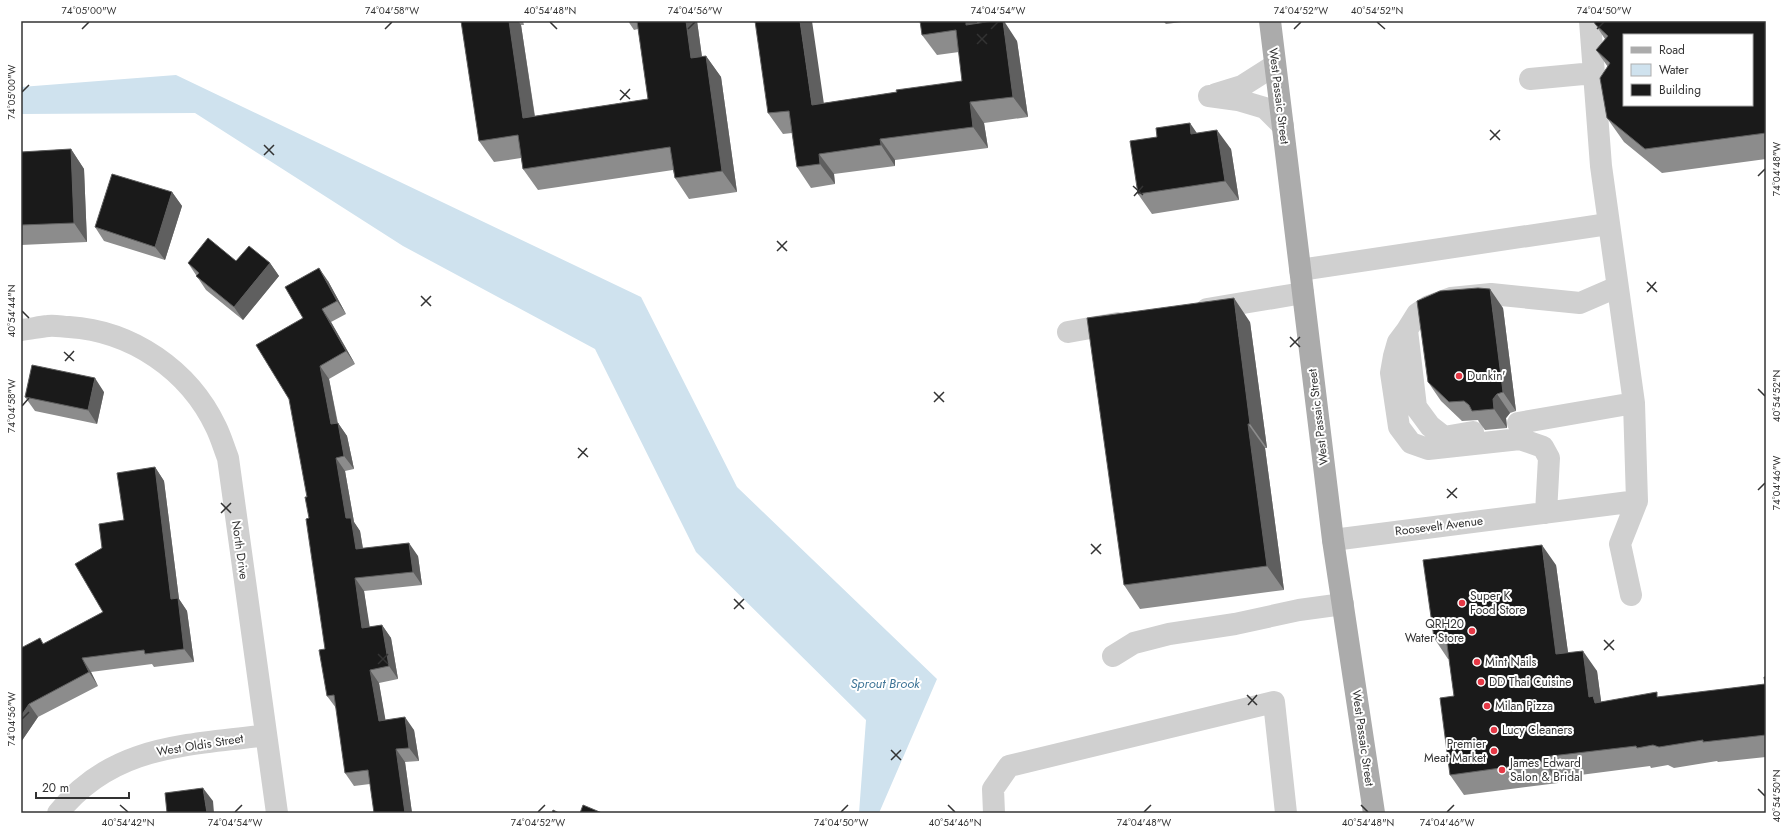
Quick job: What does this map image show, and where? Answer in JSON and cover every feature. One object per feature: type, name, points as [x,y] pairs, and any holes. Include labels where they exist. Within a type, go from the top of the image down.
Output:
[{"type":"main road","name":"West Passaic Street","points":[[1270,21],[1333,540],[1374,813]]},
{"type":"street","points":[[1590,21],[1601,166],[1634,403],[1637,501],[1620,544],[1631,595]]},
{"type":"street","points":[[1275,65],[1242,86],[1209,96],[1238,100],[1264,108],[1282,126]]},
{"type":"street","points":[[1530,79],[1594,73]]},
{"type":"street","points":[[1300,270],[1608,224]]},
{"type":"street","points":[[1543,447],[1520,439],[1428,449],[1411,443],[1399,427],[1391,373],[1398,342],[1417,314],[1429,306],[1451,298],[1491,294],[1580,303],[1617,288]]},
{"type":"street","points":[[1186,312],[1303,293]]},
{"type":"street","points":[[1068,332],[1139,320]]},
{"type":"street","name":"North Drive","points":[[21,330],[49,326],[86,328],[118,337],[152,353],[178,375],[202,404],[216,427],[228,458],[276,813]]},
{"type":"street","points":[[1407,330],[1416,406],[1421,414],[1430,426],[1444,437],[1473,432]]},
{"type":"street","points":[[1546,513],[1549,458],[1543,447],[1521,422],[1634,403]]},
{"type":"street","name":"Roosevelt Avenue","points":[[1333,540],[1637,501]]},
{"type":"street","points":[[1113,656],[1134,643],[1169,634],[1299,610],[1343,604]]},
{"type":"street","points":[[994,813],[993,789],[1009,766],[1274,702],[1286,813]]},
{"type":"street","name":"West Oldis Street","points":[[58,813],[70,798],[97,775],[129,758],[163,749],[266,735]]},
{"type":"water","name":"Sprout Brook","points":[[176,75],[641,297],[737,487],[937,679],[879,813],[859,813],[866,720],[696,552],[595,349],[403,246],[195,113],[21,114],[21,87]]},
{"type":"building","points":[[461,21],[509,21],[523,118],[648,99],[637,21],[686,21],[691,58],[706,56],[722,171],[675,178],[670,147],[523,169],[518,135],[479,141]]},
{"type":"building","points":[[755,21],[800,21],[812,105],[897,92],[896,90],[962,81],[956,30],[922,35],[920,21],[966,21],[966,25],[1003,21],[1013,97],[970,102],[973,127],[880,139],[881,145],[819,154],[820,164],[797,167],[789,111],[768,113]]},
{"type":"building","points":[[1594,21],[1766,21],[1766,133],[1645,149],[1607,118],[1600,78],[1610,63],[1596,50],[1608,36],[1595,24]]},
{"type":"building","points":[[1190,123],[1191,134],[1217,130],[1225,181],[1138,194],[1130,141],[1157,137],[1156,128]]},
{"type":"building","points":[[71,149],[74,223],[21,225],[21,152]]},
{"type":"building","points":[[112,174],[172,192],[155,247],[95,227]]},
{"type":"building","points":[[208,238],[236,261],[249,246],[270,263],[234,307],[196,276],[199,273],[188,263]]},
{"type":"building","points":[[319,268],[337,301],[322,309],[346,351],[320,366],[331,424],[338,423],[344,456],[336,458],[346,518],[351,518],[356,549],[409,543],[413,572],[355,578],[362,628],[382,625],[389,666],[370,670],[379,721],[405,717],[409,748],[396,749],[405,813],[374,813],[368,770],[345,773],[334,695],[327,696],[319,650],[325,649],[306,519],[309,518],[305,497],[307,497],[289,399],[256,345],[303,318],[285,287]]},
{"type":"building","points":[[1478,288],[1490,289],[1503,392],[1497,394],[1493,399],[1494,409],[1472,411],[1469,405],[1464,401],[1449,402],[1428,382],[1417,301],[1440,291]]},
{"type":"building","points":[[1234,298],[1250,424],[1248,424],[1267,566],[1124,585],[1087,318]]},
{"type":"building","points":[[32,365],[95,378],[88,410],[25,397]]},
{"type":"building","points":[[155,467],[171,599],[178,598],[184,649],[145,654],[144,650],[82,658],[89,672],[29,704],[21,716],[21,648],[40,638],[43,644],[103,612],[75,564],[102,548],[99,524],[124,520],[117,473]]},
{"type":"building","points":[[1542,545],[1556,654],[1583,651],[1589,697],[1593,696],[1595,703],[1657,692],[1657,697],[1765,684],[1764,677],[1766,677],[1766,735],[1703,742],[1703,740],[1659,747],[1653,745],[1637,748],[1636,746],[1543,757],[1544,762],[1450,775],[1440,698],[1454,696],[1446,637],[1434,638],[1423,560]]},
{"type":"building","points":[[203,788],[207,813],[167,813],[165,793]]},
{"type":"building","points":[[583,805],[602,813],[580,813]]},
{"type":"building","points":[[553,810],[559,813],[552,813]]},
{"type":"place","name":"Dunkin'","points":[[1459,376]]},
{"type":"place","name":"Super K Food Store","points":[[1462,603]]},
{"type":"place","name":"QRH20 Water Store","points":[[1472,631]]},
{"type":"place","name":"Mint Nails","points":[[1477,662]]},
{"type":"place","name":"DD Thai Cuisine","points":[[1481,682]]},
{"type":"place","name":"Milan Pizza","points":[[1487,706]]},
{"type":"place","name":"Lucy Cleaners","points":[[1494,730]]},
{"type":"place","name":"Premier Meat Market","points":[[1494,751]]},
{"type":"place","name":"James Edward Salon & Bridal","points":[[1502,770]]}]
